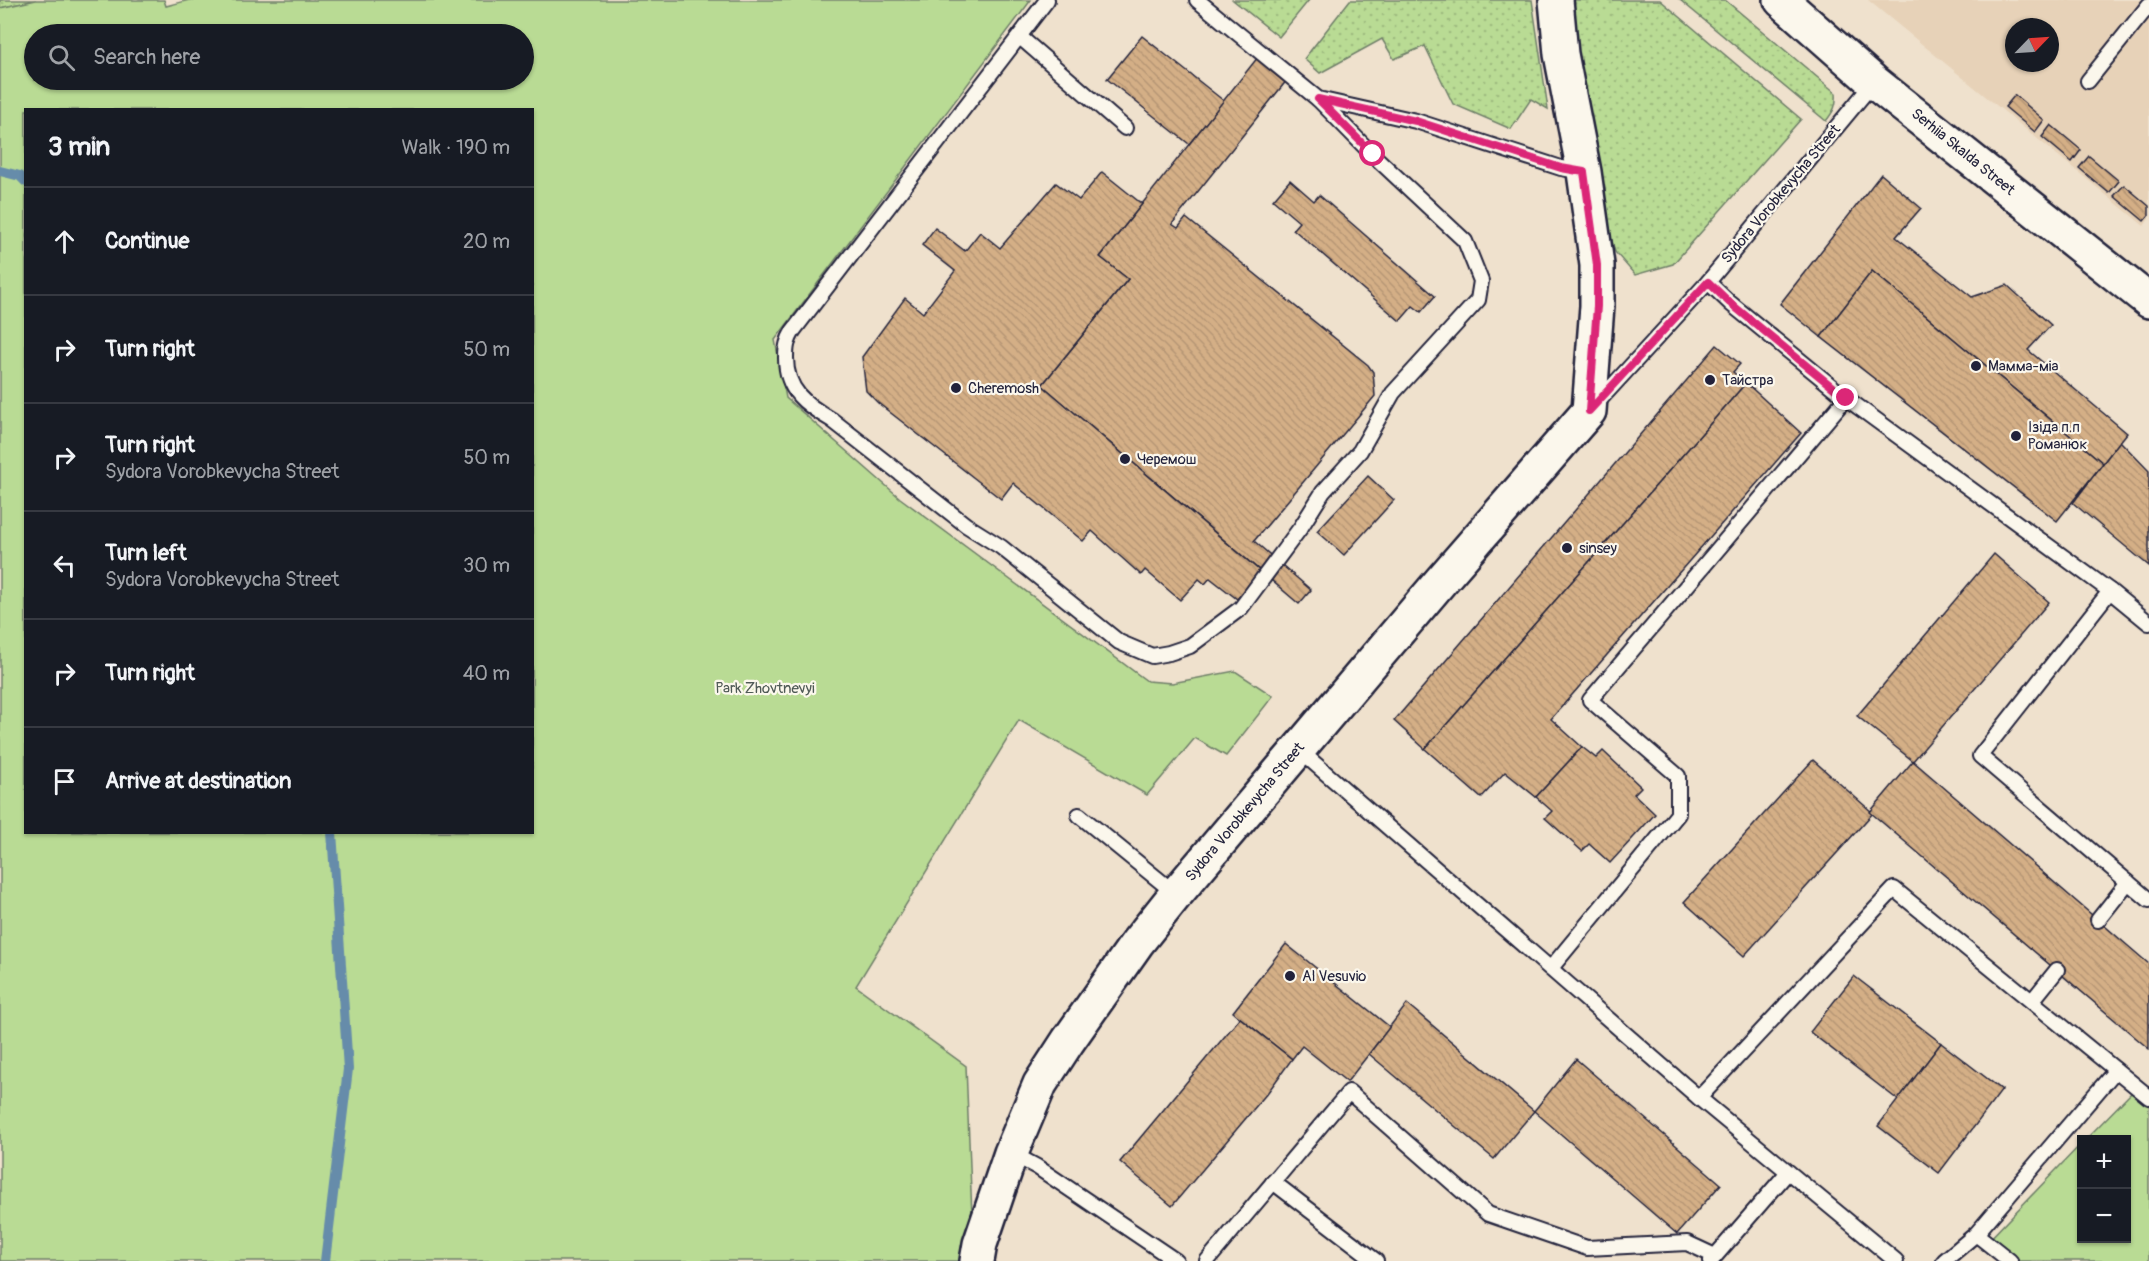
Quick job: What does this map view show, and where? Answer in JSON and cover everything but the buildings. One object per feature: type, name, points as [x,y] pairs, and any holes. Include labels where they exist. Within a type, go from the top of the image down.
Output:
[{"type":"street","points":[[1556,0],[1561,54],[1584,172],[1597,265],[1597,306],[1589,411]]},
{"type":"street","name":"Serhiia Skalda Street","points":[[1781,0],[1874,82],[2149,301]]},
{"type":"street","name":"Sydora Vorobkevycha Street","points":[[977,1261],[980,1244],[1011,1153],[1040,1084],[1137,943],[1298,749],[1589,411]]},
{"type":"lane","points":[[1047,0],[793,331],[787,342],[787,376],[793,388],[810,407],[832,420],[966,525],[1001,547],[1119,642],[1152,656],[1190,646],[1241,608],[1301,527],[1323,492],[1360,451],[1393,393],[1478,300],[1481,281],[1465,241],[1318,99],[1197,0]]},
{"type":"lane","points":[[2088,81],[2149,5]]},
{"type":"lane","points":[[1020,37],[1125,128]]},
{"type":"lane","name":"Sydora Vorobkevycha Street","points":[[1589,411],[1708,282],[1874,82]]},
{"type":"lane","points":[[1318,99],[1416,121],[1561,168],[1584,172]]},
{"type":"lane","points":[[1708,282],[1730,303],[1846,398],[2110,591],[2149,623]]},
{"type":"lane","points":[[1551,968],[1678,814],[1678,776],[1590,700],[1846,398]]},
{"type":"lane","points":[[2110,591],[1980,756],[2149,900]]},
{"type":"lane","points":[[1298,749],[1699,1098],[1896,1261]]},
{"type":"lane","points":[[1078,815],[1176,894]]},
{"type":"lane","points":[[2098,920],[2128,882]]},
{"type":"lane","points":[[1699,1098],[1894,889],[2149,1096]]},
{"type":"lane","points":[[2032,1001],[2057,970]]},
{"type":"lane","points":[[1944,1261],[1976,1234],[2116,1070]]},
{"type":"lane","points":[[1207,1261],[1349,1092],[1488,1214],[1587,1248],[1687,1244],[1713,1259],[1788,1172]]},
{"type":"lane","points":[[1011,1153],[1037,1167],[1176,1261]]},
{"type":"lane","points":[[1273,1182],[1376,1261]]},
{"type":"lane","points":[[1976,1234],[2010,1261]]},
{"type":"shaded area","points":[[1868,0],[2149,0],[2149,219],[2144,226]]},
{"type":"green space","points":[[0,0],[36,0],[0,8]]},
{"type":"green space","name":"Park Zhovtnevyi","points":[[36,0],[164,0],[166,6],[189,0],[1031,0],[775,340],[786,398],[900,498],[1147,681],[1172,683],[1235,671],[1273,696],[1226,756],[1195,738],[1147,795],[1019,720],[856,986],[966,1066],[973,1242],[969,1261],[0,1261],[0,8]]},
{"type":"green space","points":[[1233,0],[1309,0],[1279,37]]},
{"type":"green space","points":[[1350,0],[1532,0],[1548,109],[1531,99],[1511,129],[1453,104],[1425,46],[1394,59],[1382,39],[1320,73],[1304,59]]},
{"type":"green space","points":[[1570,0],[1660,0],[1801,119],[1673,264],[1635,275],[1615,252],[1607,223]]},
{"type":"green space","points":[[1680,0],[1725,0],[1836,93],[1834,108],[1826,121]]},
{"type":"green space","points":[[2137,1087],[2149,1097],[2149,1261],[2010,1261],[1987,1242],[2077,1148],[2077,1243],[2131,1243],[2131,1135],[2090,1135]]},
{"type":"waterway","points":[[0,171],[20,176],[24,180]]},
{"type":"waterway","points":[[325,1261],[348,1069],[332,834]]},
{"type":"place","name":"Мамма-міа","points":[[1976,366]]},
{"type":"place","name":"Тайстра","points":[[1710,380]]},
{"type":"place","name":"Cheremosh","points":[[956,388]]},
{"type":"place","name":"Ізіда п.п Романюк","points":[[2016,436]]},
{"type":"place","name":"Черемош","points":[[1125,459]]},
{"type":"place","name":"sinsey","points":[[1567,548]]},
{"type":"place","name":"Al Vesuvio","points":[[1290,976]]},
{"type":"route","points":[[1373,154],[1318,99],[1416,121],[1561,168],[1584,172],[1597,265],[1597,306],[1589,411],[1708,282],[1730,303],[1846,398]]}]
